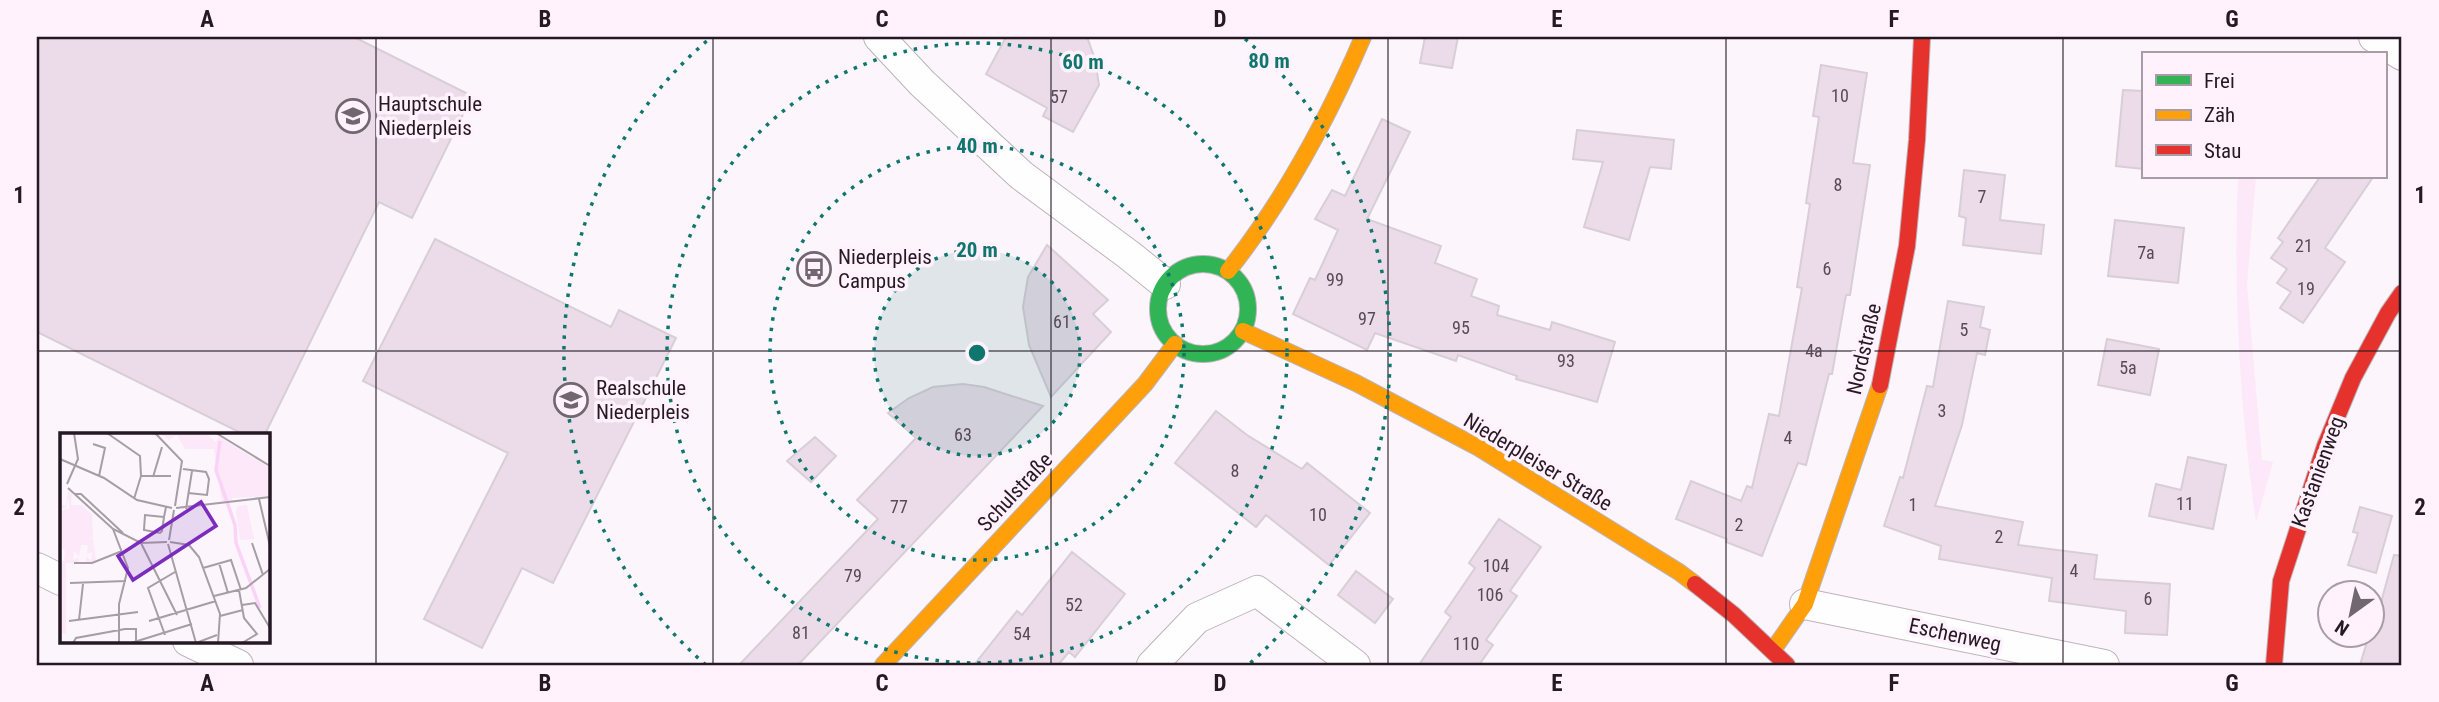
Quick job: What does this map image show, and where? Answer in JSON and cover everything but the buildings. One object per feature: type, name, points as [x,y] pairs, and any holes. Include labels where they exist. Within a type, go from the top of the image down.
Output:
[{"type":"street","points":[[879,37],[922,83],[1021,175],[1165,285]]},
{"type":"street","points":[[1228,271],[1258,235],[1305,162],[1363,37]]},
{"type":"street","name":"Nordstraße","points":[[1773,650],[1805,604],[1882,379],[1907,246],[1923,37]]},
{"type":"street","points":[[2374,37],[2402,55]]},
{"type":"street","points":[[1214,265],[1228,271],[1238,279],[1245,291],[1248,318],[1243,331],[1233,343],[1220,351],[1204,354],[1188,351],[1175,344],[1160,323],[1159,297],[1165,285],[1174,274],[1186,266],[1214,265]]},
{"type":"street","name":"Kastanienweg","points":[[2274,665],[2281,581],[2325,446],[2353,378],[2388,313],[2402,293]]},
{"type":"street","name":"Niederpleiser Straße","points":[[1243,331],[1356,383],[1479,448],[1679,572],[1734,615],[1787,665]]},
{"type":"street","name":"Schulstraße","points":[[883,665],[1145,384],[1175,344]]},
{"type":"street","points":[[37,568],[60,580]]},
{"type":"street","points":[[1152,665],[1197,618],[1257,591],[1355,665]]},
{"type":"street","name":"Eschenweg","points":[[1805,604],[2104,665]]},
{"type":"street","points":[[190,642],[238,665]]},
{"type":"shaded area","points":[[2238,178],[2256,178],[2247,285],[2262,460],[2273,462],[2256,522],[2239,350]]},
{"type":"traffic: fast","points":[[1203,264],[1220,267],[1235,277],[1245,292],[1248,309],[1245,326],[1235,341],[1220,351],[1203,354],[1186,351],[1171,341],[1161,326],[1158,309],[1161,292],[1171,277],[1186,267],[1203,264]]},
{"type":"traffic: slow","points":[[1228,271],[1268,216],[1303,158],[1335,99],[1363,37]]},
{"type":"traffic: slow","points":[[1243,331],[1356,383],[1479,448],[1695,584]]},
{"type":"traffic: slow","points":[[883,665],[1145,384],[1175,344]]},
{"type":"traffic: slow","points":[[1773,650],[1805,604],[1880,385]]},
{"type":"traffic: jam","points":[[1880,385],[1907,246],[1917,140],[1922,37]]},
{"type":"traffic: jam","points":[[2274,665],[2281,581],[2325,446],[2353,378],[2388,313],[2402,293]]},
{"type":"traffic: jam","points":[[1695,584],[1734,615],[1787,665]]},
{"type":"place","name":"Hauptschule Niederpleis","points":[[353,116]]},
{"type":"place","name":"Niederpleis Campus","points":[[814,269]]},
{"type":"place","name":"Realschule Niederpleis","points":[[571,400]]}]
